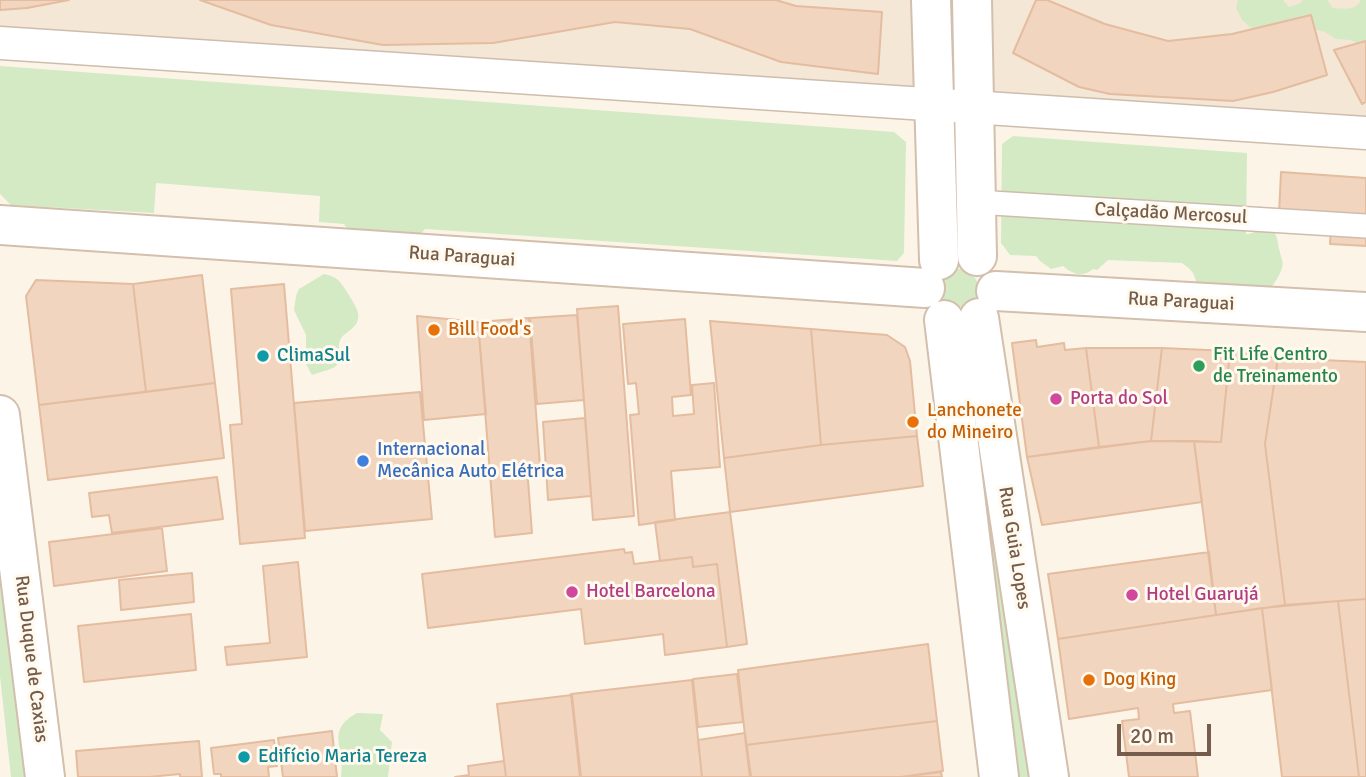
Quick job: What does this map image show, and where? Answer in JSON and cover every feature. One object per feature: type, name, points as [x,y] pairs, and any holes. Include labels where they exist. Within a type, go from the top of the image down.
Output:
[{"type":"main road","name":"Rua Guia Lopes","points":[[931,0],[934,105],[957,295],[999,777]]},
{"type":"main road","points":[[957,295],[947,255],[967,252],[977,256],[972,0]]},
{"type":"main road","name":"Rua Paraguai","points":[[0,225],[957,295],[1366,312]]},
{"type":"main road","name":"Rua Guia Lopes","points":[[957,295],[1049,777]]},
{"type":"main road","name":"Rua Duque de Caxias","points":[[0,415],[45,777]]},
{"type":"street","points":[[0,43],[1366,134]]},
{"type":"street","name":"Calçadão Mercosul","points":[[976,202],[1366,226]]},
{"type":"shaded area","points":[[0,0],[1366,0],[1366,123],[0,36]]},
{"type":"green space","points":[[1238,0],[1283,0],[1289,7],[1301,3],[1302,0],[1327,0],[1333,8],[1345,9],[1353,8],[1361,0],[1366,0],[1366,49],[1351,40],[1336,39],[1318,30],[1305,29],[1262,37],[1242,20],[1236,8]]},
{"type":"green space","points":[[0,66],[894,132],[906,142],[904,253],[897,261],[425,229],[416,239],[348,230],[344,224],[319,222],[320,196],[156,183],[154,213],[11,205],[0,194]]},
{"type":"green space","points":[[1013,136],[1247,153],[1246,234],[1272,230],[1277,238],[1283,262],[1279,276],[1271,288],[1199,288],[1192,272],[1182,263],[1108,260],[1097,270],[1081,274],[1063,266],[1051,269],[1036,256],[1010,255],[1001,243],[1002,144]]},
{"type":"green space","points":[[959,269],[972,275],[978,288],[972,301],[959,307],[946,301],[940,288],[946,275]]},
{"type":"green space","points":[[324,274],[341,283],[356,306],[358,317],[354,327],[340,340],[337,365],[312,375],[306,364],[306,335],[294,310],[299,289]]},
{"type":"green space","points":[[985,540],[1000,542],[1041,777],[1007,777]]},
{"type":"green space","points":[[0,550],[25,777],[11,777],[0,676]]},
{"type":"green space","points":[[357,713],[383,714],[380,730],[392,742],[388,777],[341,777],[339,734],[347,720]]},
{"type":"building","points":[[0,0],[69,0],[0,10]]},
{"type":"building","points":[[200,0],[776,0],[796,6],[882,12],[878,74],[781,62],[690,29],[615,22],[493,43],[383,45],[271,25]]},
{"type":"building","points":[[1036,0],[1047,0],[1105,24],[1168,41],[1232,34],[1311,15],[1327,75],[1233,101],[1110,94],[1079,87],[1013,53]]},
{"type":"building","points":[[1366,41],[1366,102],[1362,104],[1334,50]]},
{"type":"building","points":[[1281,172],[1366,178],[1366,220],[1279,214]]},
{"type":"building","points":[[1331,228],[1366,231],[1366,246],[1330,244]]},
{"type":"building","points":[[202,275],[215,383],[146,392],[133,284]]},
{"type":"building","points":[[36,280],[133,284],[146,392],[39,405],[26,296]]},
{"type":"building","name":"ClimaSul","points":[[284,284],[305,538],[240,544],[230,425],[242,424],[231,289]]},
{"type":"building","points":[[618,306],[634,516],[593,520],[577,309]]},
{"type":"building","points":[[577,315],[584,400],[537,404],[530,318]]},
{"type":"building","points":[[417,316],[478,322],[486,414],[424,420]]},
{"type":"building","points":[[529,318],[540,466],[527,467],[532,533],[495,537],[478,322]]},
{"type":"building","points":[[685,319],[691,395],[672,397],[673,416],[694,414],[692,385],[714,383],[720,467],[671,471],[675,520],[639,525],[630,415],[639,414],[636,383],[628,384],[623,324]]},
{"type":"building","points":[[710,321],[811,329],[821,445],[724,458]]},
{"type":"building","points":[[811,329],[887,335],[905,347],[910,361],[917,436],[821,445]]},
{"type":"building","name":"Porta do Sol","points":[[1036,340],[1037,347],[1064,343],[1065,350],[1086,348],[1099,447],[1027,457],[1012,343]]},
{"type":"building","points":[[1086,348],[1162,348],[1151,441],[1099,447]]},
{"type":"building","points":[[1162,348],[1230,351],[1221,442],[1151,441]]},
{"type":"building","points":[[1230,351],[1278,358],[1265,444],[1285,605],[1216,615],[1194,441],[1221,442]]},
{"type":"building","points":[[1278,358],[1366,362],[1366,599],[1285,605],[1265,444]]},
{"type":"building","points":[[215,383],[224,458],[48,480],[39,405]]},
{"type":"building","name":"Internacional Mecânica Auto Elétrica","points":[[420,392],[432,519],[305,531],[294,403]]},
{"type":"building","points":[[585,418],[591,496],[548,500],[543,422]]},
{"type":"building","points":[[917,436],[923,486],[730,512],[724,458]]},
{"type":"building","points":[[1151,441],[1194,441],[1202,502],[1042,525],[1027,457]]},
{"type":"building","points":[[217,477],[223,519],[112,533],[109,515],[92,517],[89,493]]},
{"type":"building","points":[[730,512],[747,644],[727,647],[717,564],[693,567],[692,557],[660,561],[655,522]]},
{"type":"building","points":[[162,528],[167,571],[54,586],[49,542]]},
{"type":"building","name":"Hotel Barcelona","points":[[624,549],[625,553],[632,552],[634,564],[692,557],[693,567],[717,564],[727,647],[665,655],[663,634],[585,644],[581,609],[428,628],[422,574]]},
{"type":"building","name":"Hotel Guarujá","points":[[1209,552],[1216,615],[1058,639],[1048,574]]},
{"type":"building","points":[[298,562],[307,657],[227,665],[225,647],[270,643],[263,566]]},
{"type":"building","points":[[192,573],[194,602],[121,610],[119,580]]},
{"type":"building","points":[[1366,599],[1366,777],[1359,777],[1338,601]]},
{"type":"building","points":[[1338,601],[1359,777],[1282,777],[1262,608]]},
{"type":"building","points":[[1262,608],[1272,690],[1173,704],[1174,713],[1190,711],[1198,777],[1129,777],[1122,721],[1139,719],[1138,708],[1069,719],[1058,639]]},
{"type":"building","points":[[191,614],[196,670],[84,682],[78,626]]},
{"type":"building","points":[[928,644],[937,721],[746,745],[738,670]]},
{"type":"building","points":[[737,674],[743,722],[698,727],[693,679]]},
{"type":"building","points":[[692,680],[702,777],[580,777],[571,694]]},
{"type":"building","points":[[572,695],[581,777],[506,777],[497,704]]},
{"type":"building","points":[[937,721],[943,771],[901,777],[750,777],[746,745]]},
{"type":"building","points":[[332,731],[337,777],[283,777],[278,738]]},
{"type":"building","points":[[745,733],[751,777],[702,777],[698,740]]},
{"type":"building","name":"Edifício Maria Tereza","points":[[274,740],[277,766],[268,767],[269,777],[221,777],[221,774],[214,774],[211,748]]},
{"type":"building","points":[[199,741],[202,777],[180,777],[180,774],[78,777],[76,751]]},
{"type":"building","points":[[504,761],[506,777],[455,777],[469,775],[468,766]]},
{"type":"building","points":[[941,772],[942,777],[901,777]]},
{"type":"place","name":"Bill Food's","points":[[434,330]]},
{"type":"place","name":"ClimaSul","points":[[263,356]]},
{"type":"place","name":"Fit Life Centro de Treinamento","points":[[1199,366]]},
{"type":"place","name":"Porta do Sol","points":[[1056,399]]},
{"type":"place","name":"Lanchonete do Mineiro","points":[[913,422]]},
{"type":"place","name":"Internacional Mecânica Auto Elétrica","points":[[363,461]]},
{"type":"place","name":"Hotel Barcelona","points":[[572,592]]},
{"type":"place","name":"Hotel Guarujá","points":[[1132,595]]},
{"type":"place","name":"Dog King","points":[[1089,680]]},
{"type":"place","name":"Edifício Maria Tereza","points":[[244,757]]}]
